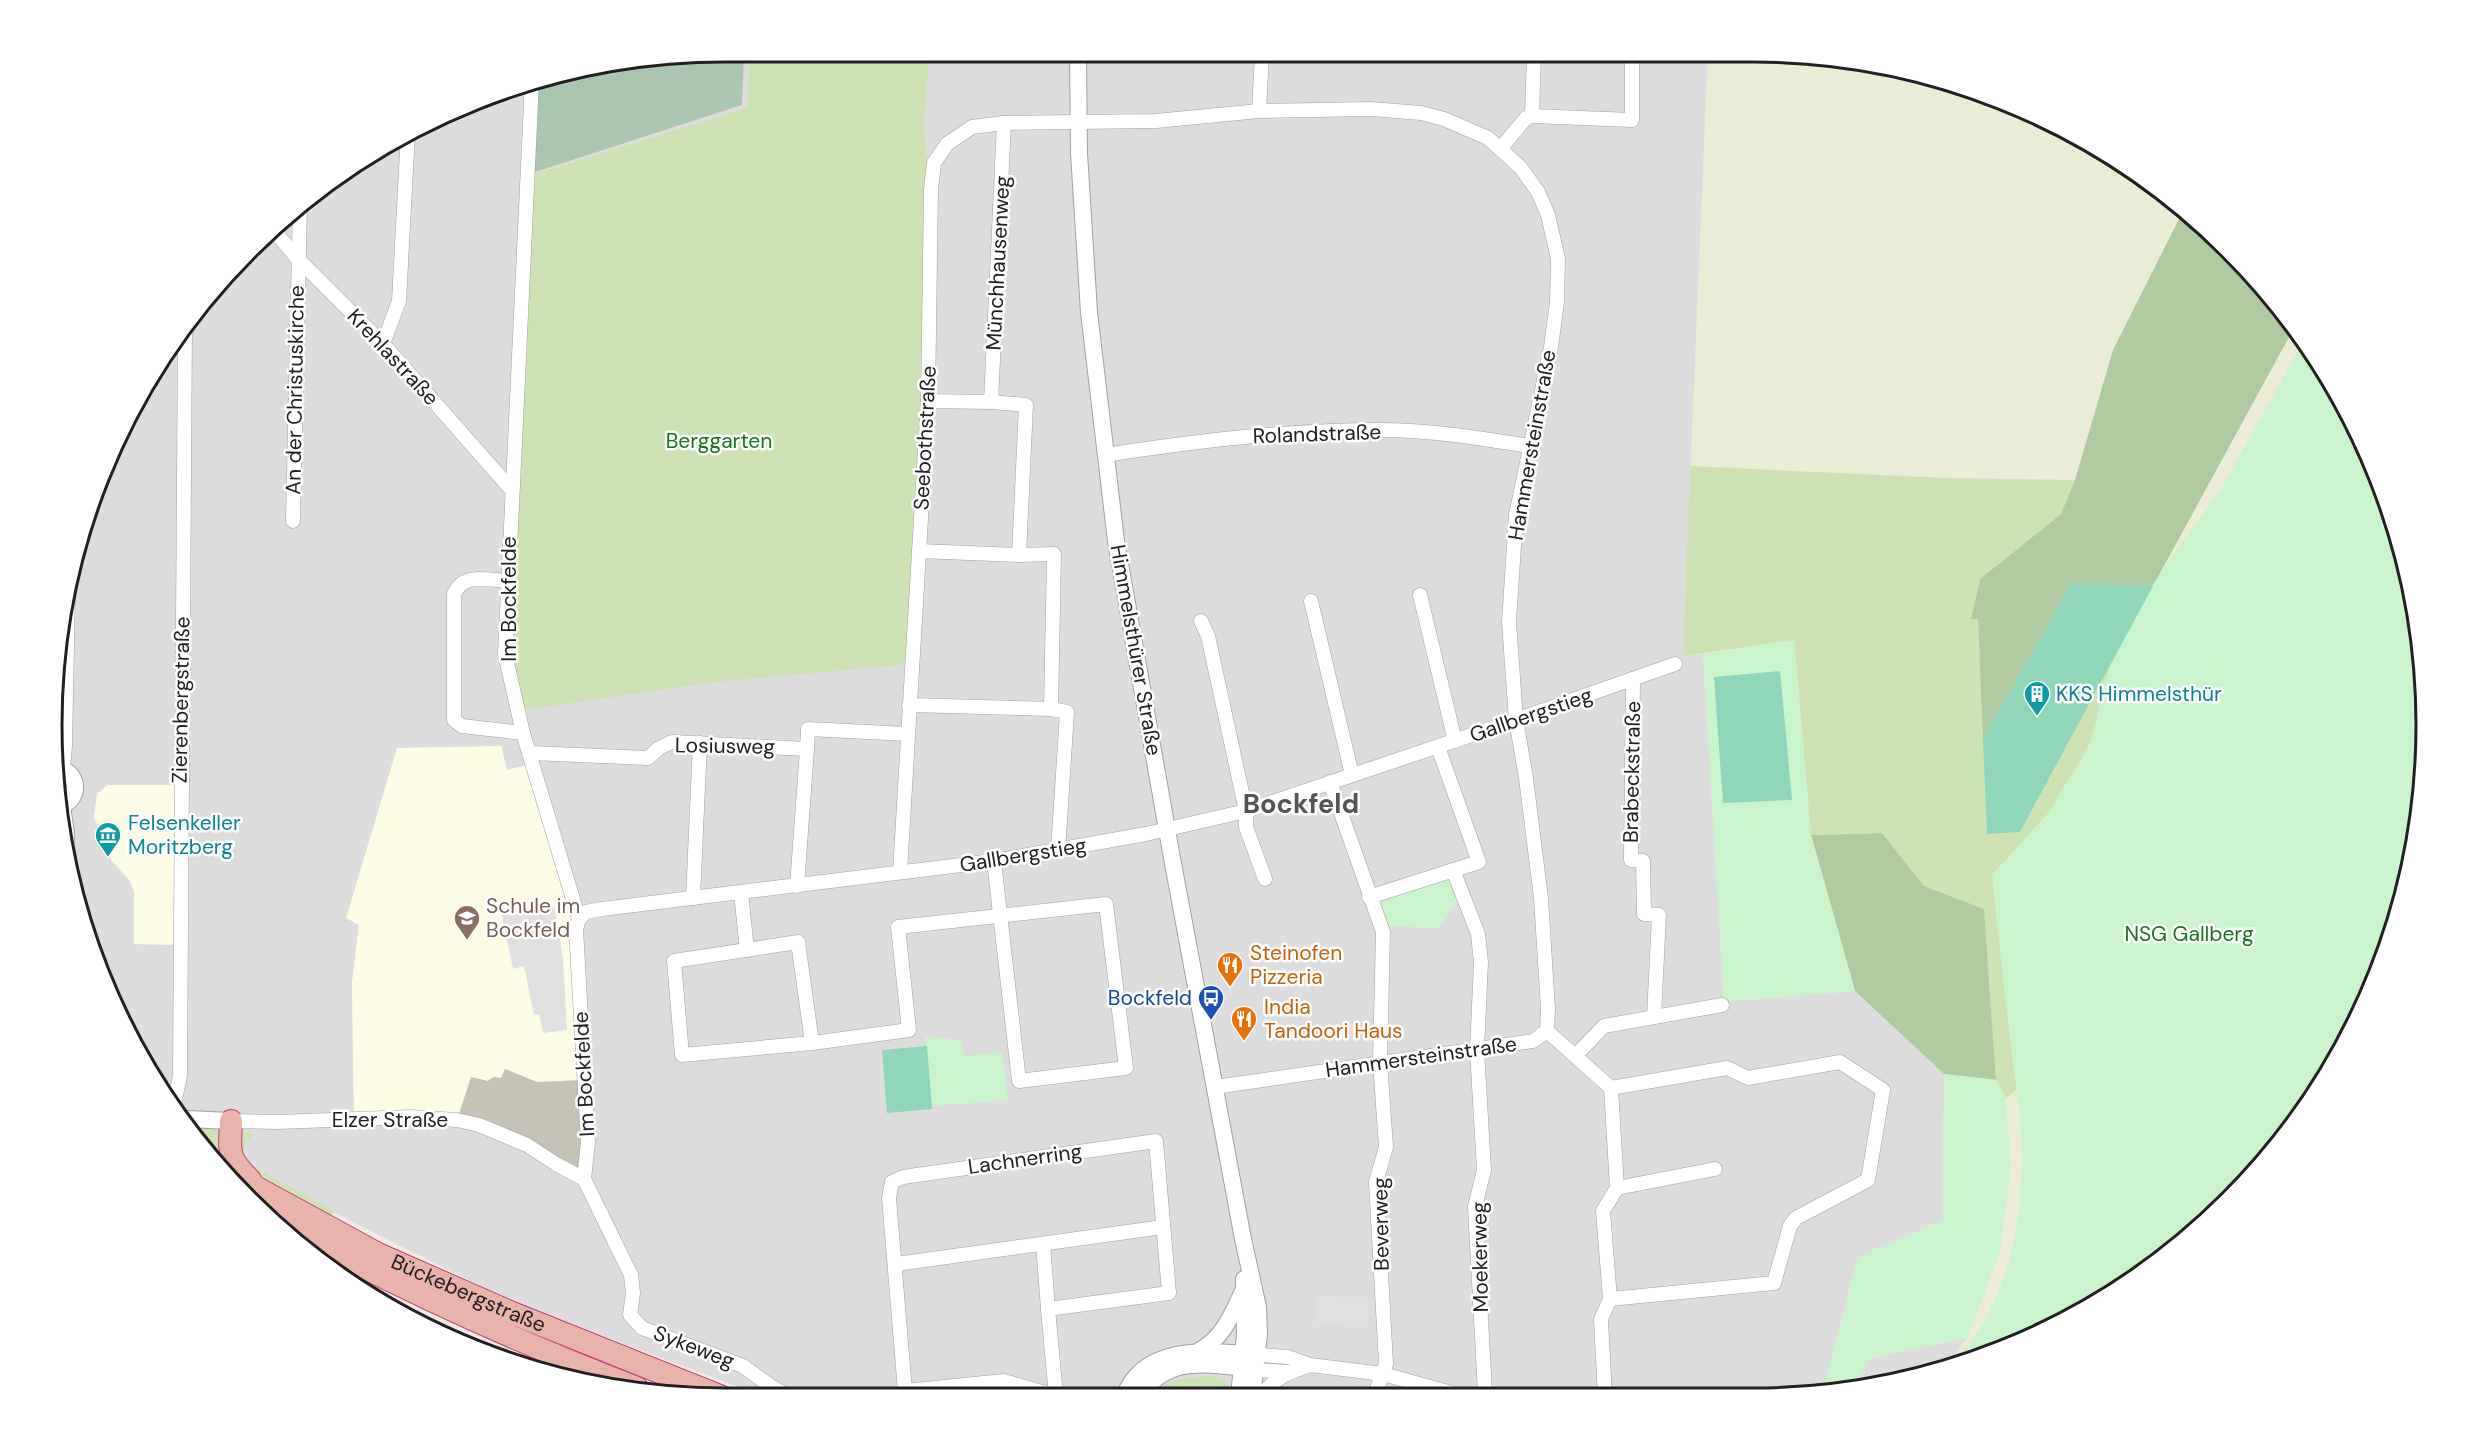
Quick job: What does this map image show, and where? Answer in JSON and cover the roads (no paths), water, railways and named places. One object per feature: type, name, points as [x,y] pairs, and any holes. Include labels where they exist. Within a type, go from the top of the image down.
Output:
[{"type":"highway","points":[[231,1120],[230,1152],[232,1159],[264,1193]]},
{"type":"highway","name":"Bückebergstraße","points":[[246,1183],[378,1254],[616,1356],[698,1387]]},
{"type":"highway","name":"Bückebergstraße","points":[[301,1234],[437,1303],[613,1378]]},
{"type":"street","name":"Himmelsthürer Straße","points":[[1078,62],[1078,122],[1089,312],[1116,541],[1167,830],[1243,1239],[1258,1307],[1250,1362],[1242,1388]]},
{"type":"street","points":[[1258,111],[1261,62]]},
{"type":"street","points":[[1532,116],[1534,62]]},
{"type":"street","points":[[1501,148],[1526,118],[1532,116],[1632,120],[1632,62]]},
{"type":"street","name":"Im Bockfelde","points":[[532,91],[505,654],[523,733],[579,919],[576,941],[588,1142],[584,1179]]},
{"type":"street","name":"Hammersteinstraße","points":[[1078,122],[1156,121],[1258,111],[1371,109],[1420,113],[1444,119],[1488,138],[1521,168],[1538,192],[1548,215],[1558,259],[1557,303],[1551,347],[1516,515],[1509,622],[1516,720],[1526,778],[1540,897],[1548,1009],[1547,1031],[1533,1041],[1215,1087]]},
{"type":"street","name":"Seebothstraße","points":[[900,872],[928,401],[931,200],[934,163],[947,144],[972,127],[1004,123],[1078,122]]},
{"type":"street","name":"Münchhausenweg","points":[[991,402],[1004,123]]},
{"type":"street","points":[[383,344],[399,301],[407,142]]},
{"type":"street","name":"An der Christuskirche","points":[[292,521],[299,216]]},
{"type":"street","name":"Krehlastraße","points":[[278,235],[297,258],[383,344],[511,489]]},
{"type":"street","name":"Zierenbergstraße","points":[[176,1097],[180,1076],[184,341]]},
{"type":"street","points":[[928,401],[1026,405],[1019,555]]},
{"type":"street","name":"Rolandstraße","points":[[1105,455],[1226,438],[1378,430],[1478,438],[1529,446]]},
{"type":"street","points":[[919,550],[1019,555],[1054,554],[1051,709]]},
{"type":"street","points":[[508,581],[471,579],[458,585],[454,594],[454,720],[462,726],[523,733]]},
{"type":"street","name":"Gallbergstieg","points":[[1420,595],[1455,741]]},
{"type":"street","points":[[1311,601],[1353,775]]},
{"type":"street","points":[[1201,621],[1208,636],[1246,811],[1246,827],[1265,879]]},
{"type":"street","name":"Gallbergstieg","points":[[579,919],[586,912],[602,909],[994,861],[1167,830],[1246,811],[1675,664]]},
{"type":"street","points":[[63,698],[64,670]]},
{"type":"street","name":"Brabeckstraße","points":[[1633,679],[1631,860],[1643,861],[1644,914],[1659,915],[1654,1017]]},
{"type":"street","points":[[909,705],[1051,709],[1066,712],[1058,851]]},
{"type":"street","points":[[797,886],[808,729],[907,734]]},
{"type":"street","name":"Losiusweg","points":[[530,753],[648,758],[658,748],[672,742],[807,749]]},
{"type":"street","points":[[693,898],[700,744]]},
{"type":"street","points":[[1369,897],[1479,862],[1438,747]]},
{"type":"street","points":[[63,771],[73,777],[76,789],[66,803]]},
{"type":"street","name":"Beverweg","points":[[1330,782],[1383,932],[1380,1062],[1386,1147],[1376,1182],[1386,1364],[1377,1388]]},
{"type":"street","points":[[812,1043],[798,942],[674,961],[682,1055],[812,1043],[909,1030],[898,927],[1001,914],[1106,904],[1126,1068],[1019,1081],[1001,914],[994,861]]},
{"type":"street","name":"Moekerweg","points":[[1453,870],[1478,934],[1481,962],[1477,1050],[1484,1170],[1475,1207],[1485,1388]]},
{"type":"street","points":[[741,893],[747,950]]},
{"type":"street","points":[[1575,1056],[1604,1026],[1722,1005]]},
{"type":"street","points":[[1547,1031],[1611,1088],[1617,1188],[1603,1212],[1610,1299],[1601,1319],[1605,1388]]},
{"type":"street","points":[[1610,1299],[1774,1283],[1790,1226],[1796,1218],[1868,1180],[1883,1090],[1840,1062],[1748,1078],[1727,1068],[1611,1088]]},
{"type":"street","name":"Elzer Straße","points":[[192,1119],[278,1122],[411,1117],[457,1120],[479,1125],[519,1141],[584,1179]]},
{"type":"street","name":"Lachnerring","points":[[905,1388],[889,1198],[892,1182],[903,1177],[1155,1142],[1169,1293],[1048,1309]]},
{"type":"street","points":[[1617,1188],[1715,1169]]},
{"type":"street","name":"Sykeweg","points":[[584,1179],[631,1275],[633,1293],[630,1315],[642,1328],[743,1366],[775,1388]]},
{"type":"street","points":[[896,1264],[1163,1227]]},
{"type":"street","name":"Himmelsthürer Straße","points":[[1243,1239],[1251,1388]]},
{"type":"street","points":[[1043,1244],[1057,1388]]},
{"type":"street","points":[[1129,1388],[1135,1379],[1152,1364],[1174,1356],[1199,1351],[1211,1345],[1224,1330],[1244,1287]]},
{"type":"street","points":[[1199,1351],[1287,1372]]},
{"type":"street","points":[[1145,1388],[1154,1378],[1169,1369],[1288,1358],[1310,1365],[1383,1374],[1436,1388]]},
{"type":"street","points":[[1267,1388],[1287,1372],[1310,1365]]},
{"type":"street","name":"Lachnerring","points":[[935,1388],[1004,1381],[1029,1388]]},
{"type":"place","name":"KKS Himmelsthür","points":[[2037,717]]},
{"type":"place","name":"Felsenkeller Moritzberg","points":[[108,858]]},
{"type":"place","name":"Schule im Bockfeld","points":[[467,941]]},
{"type":"place","name":"Steinofen Pizzeria","points":[[1230,988]]},
{"type":"place","name":"Bockfeld","points":[[1211,1021]]},
{"type":"place","name":"India Tandoori Haus","points":[[1244,1042]]},
{"type":"district","name":"Bockfeld","points":[[1301,804]]},
{"type":"park label","name":"Berggarten","points":[[719,441]]},
{"type":"park label","name":"NSG Gallberg","points":[[2189,934]]}]
